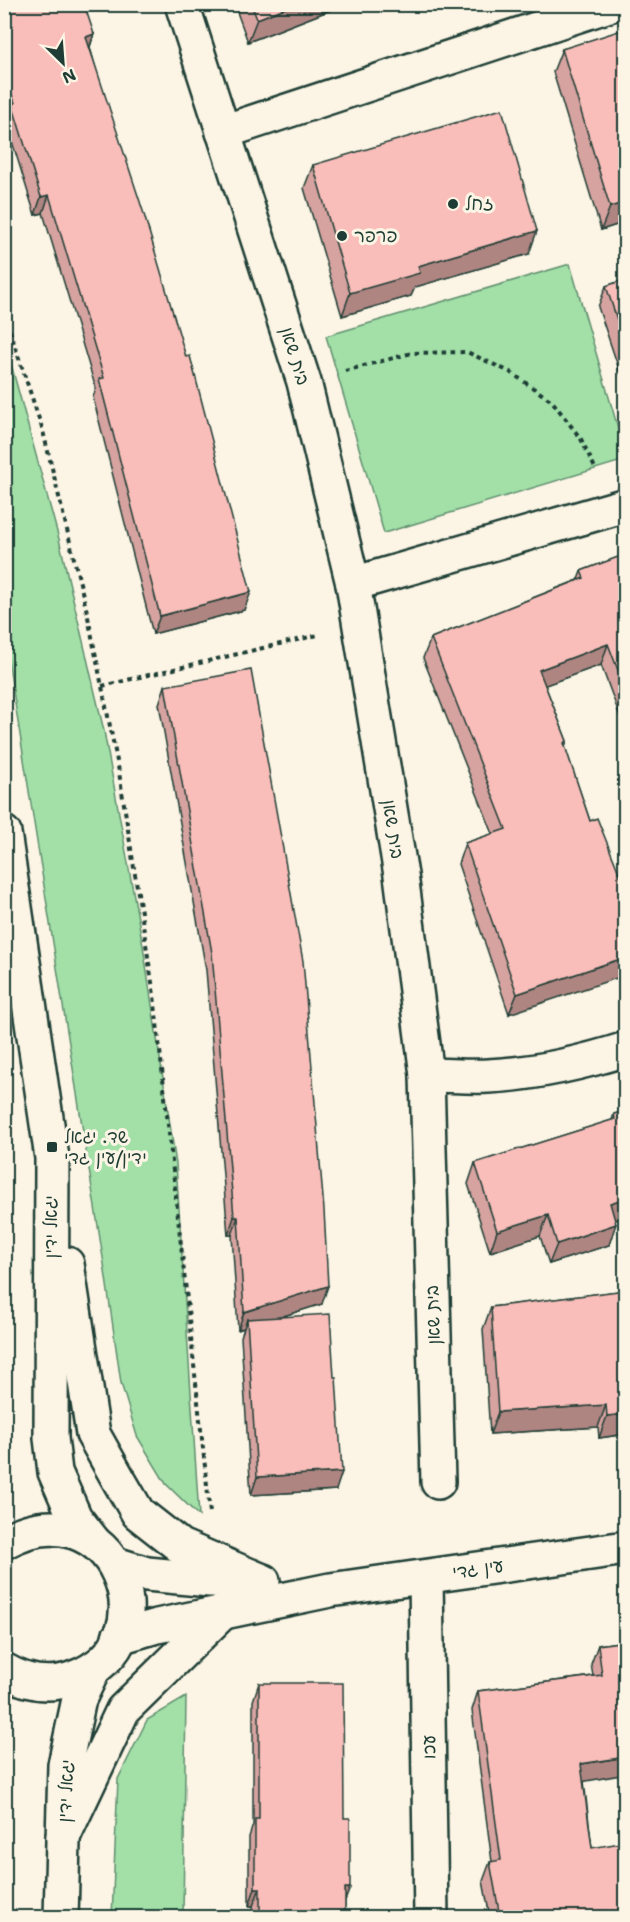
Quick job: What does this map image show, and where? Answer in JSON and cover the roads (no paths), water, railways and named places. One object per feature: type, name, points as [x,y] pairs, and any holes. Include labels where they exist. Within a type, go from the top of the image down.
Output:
[{"type":"street","name":"בית שאן","points":[[182,4],[304,382],[353,584],[401,875],[427,1075],[438,1482]]},
{"type":"street","points":[[223,132],[612,4]]},
{"type":"street","points":[[353,584],[616,508]]},
{"type":"street","name":"יגאל ידין","points":[[4,833],[52,1158],[52,1449],[55,1472],[75,1518],[121,1575],[126,1613],[119,1637]]},
{"type":"street","points":[[427,1075],[488,1076],[538,1070],[626,1049]]},
{"type":"street","points":[[52,1158],[93,1434],[138,1513],[180,1546],[260,1580]]},
{"type":"street","name":"עין גדי","points":[[4,1542],[36,1528],[56,1528],[75,1532],[104,1553],[147,1574],[210,1580],[260,1580],[330,1590]]},
{"type":"street","name":"עין גדי","points":[[119,1637],[157,1626],[330,1590],[626,1548]]},
{"type":"street","name":"עכו","points":[[426,1576],[431,1917]]},
{"type":"street","points":[[63,1837],[123,1710],[223,1612]]},
{"type":"street","points":[[4,1670],[23,1679],[47,1683],[72,1679],[104,1660],[119,1637]]},
{"type":"street","name":"יגאל ידין","points":[[61,1917],[65,1765],[79,1699],[94,1668]]},
{"type":"place","name":"זחל","points":[[453,204]]},
{"type":"place","name":"פרפר","points":[[342,236]]},
{"type":"place","name":"שד. יגאל ידין/עין גדי","points":[[52,1147]]}]
